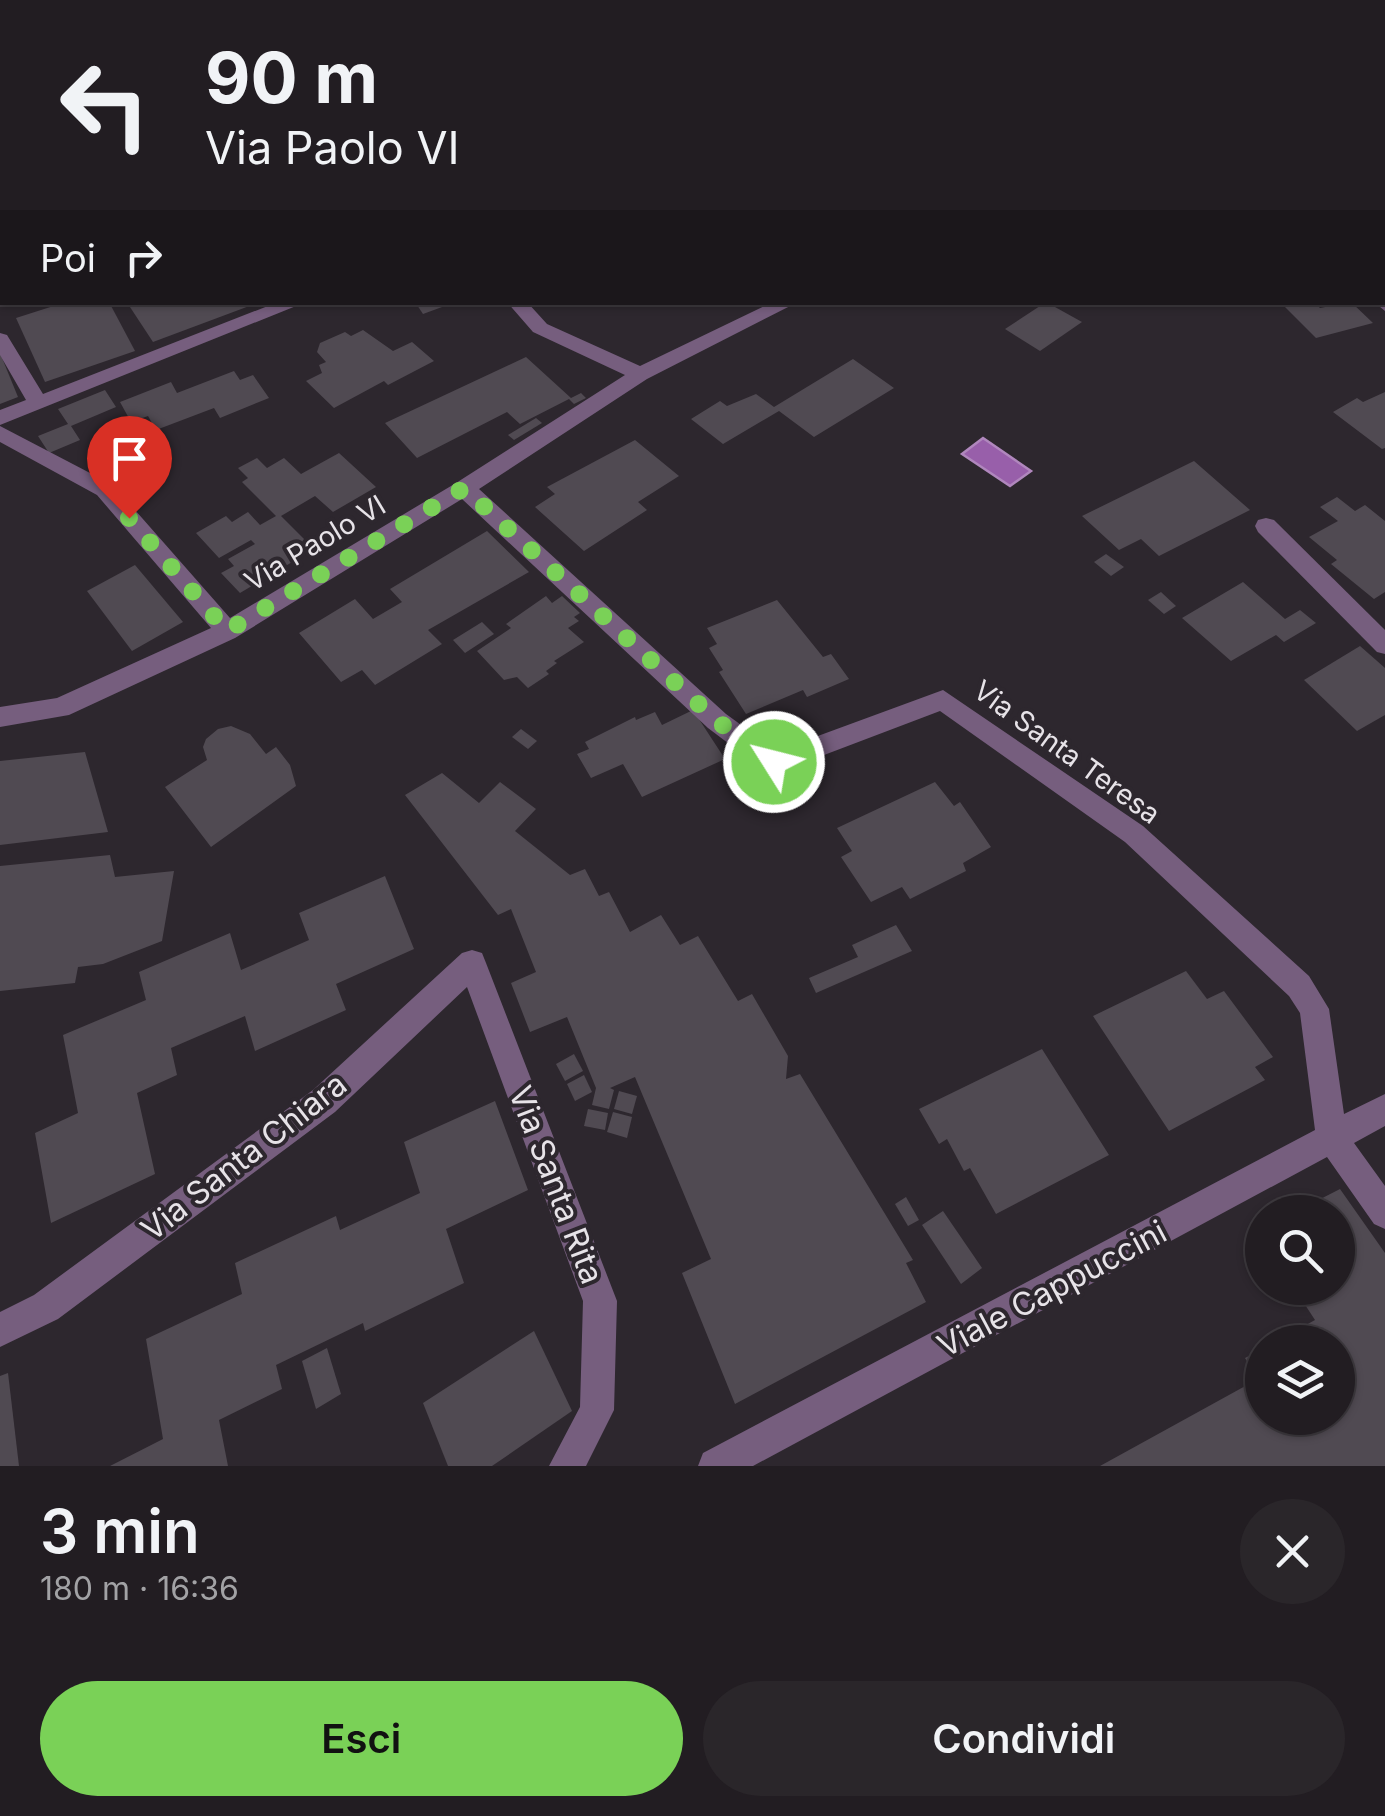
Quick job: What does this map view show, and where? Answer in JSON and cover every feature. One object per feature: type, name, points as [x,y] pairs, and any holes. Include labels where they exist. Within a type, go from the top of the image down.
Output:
[{"type":"street","points":[[0,418],[289,305]]},
{"type":"street","points":[[519,305],[540,328],[640,374]]},
{"type":"street","name":"Via Paolo VI","points":[[0,717],[60,708],[227,631],[464,488],[640,374],[783,305]]},
{"type":"street","points":[[0,339],[38,403]]},
{"type":"street","points":[[0,433],[104,490],[227,631]]},
{"type":"street","name":"Via Santa Teresa","points":[[464,488],[717,721],[774,762],[943,700],[1134,834],[1299,986],[1314,1009],[1332,1138]]},
{"type":"street","points":[[1266,526],[1385,645]]},
{"type":"street","name":"Via Santa Chiara","points":[[0,1330],[46,1307],[324,1101],[472,963]]},
{"type":"street","name":"Via Santa Rita","points":[[472,963],[600,1301],[597,1410],[567,1466]]},
{"type":"street","name":"Viale Cappuccini","points":[[716,1466],[1385,1108]]},
{"type":"street","points":[[1332,1138],[1385,1213]]},
{"type":"shaded area","points":[[983,438],[1031,471],[1010,486],[962,454]]},
{"type":"building","points":[[57,305],[111,305],[135,351],[45,382],[16,318]]},
{"type":"building","points":[[129,305],[252,305],[153,342]]},
{"type":"building","points":[[417,305],[448,305],[423,314]]},
{"type":"building","points":[[1041,305],[1051,305],[1082,322],[1040,351],[1005,329]]},
{"type":"building","points":[[1283,305],[1354,305],[1373,323],[1316,338]]},
{"type":"building","points":[[363,330],[393,351],[412,342],[434,361],[388,385],[384,381],[334,408],[306,381],[322,373],[319,365],[326,362],[317,352],[320,343],[345,332],[351,336]]},
{"type":"building","points":[[0,353],[18,397],[0,404]]},
{"type":"building","points":[[526,357],[571,398],[581,393],[586,398],[574,404],[569,399],[520,424],[507,412],[417,458],[385,423]]},
{"type":"building","points":[[853,359],[894,388],[814,437],[779,411],[723,444],[691,419],[720,401],[727,406],[756,394],[774,407]]},
{"type":"building","points":[[234,371],[240,380],[253,375],[269,398],[220,418],[214,408],[156,430],[148,416],[131,422],[120,402],[171,382],[177,393]]},
{"type":"building","points":[[105,390],[116,407],[71,426],[80,440],[49,453],[38,436],[68,424],[58,409]]},
{"type":"building","points":[[1385,392],[1382,449],[1333,412],[1357,398],[1363,402]]},
{"type":"building","points":[[536,418],[542,423],[514,440],[508,435]]},
{"type":"building","points":[[635,440],[679,476],[638,502],[647,510],[584,551],[535,507],[555,494],[547,487]]},
{"type":"building","points":[[339,453],[376,487],[333,512],[315,496],[281,516],[314,549],[240,593],[221,573],[234,566],[228,559],[255,544],[251,540],[219,558],[196,533],[226,516],[232,522],[248,512],[260,525],[276,516],[242,482],[248,478],[238,468],[257,458],[267,468],[284,458],[301,474]]},
{"type":"building","points":[[1194,461],[1250,510],[1159,556],[1141,539],[1119,550],[1082,516]]},
{"type":"building","points":[[1337,497],[1355,511],[1365,505],[1385,521],[1385,592],[1374,599],[1331,564],[1337,560],[1309,537],[1338,521],[1320,507]]},
{"type":"building","points":[[487,531],[529,572],[428,630],[442,644],[375,685],[362,670],[341,682],[299,633],[355,599],[373,619],[402,602],[390,589]]},
{"type":"building","points":[[1106,554],[1124,567],[1111,576],[1094,562]]},
{"type":"building","points":[[135,565],[183,622],[132,651],[87,591]]},
{"type":"building","points":[[1243,582],[1285,619],[1300,610],[1316,623],[1284,642],[1276,635],[1231,661],[1182,618]]},
{"type":"building","points":[[1161,592],[1176,606],[1164,614],[1148,600]]},
{"type":"building","points":[[546,596],[552,603],[562,596],[580,613],[574,617],[579,621],[568,628],[584,642],[554,661],[557,663],[546,671],[549,674],[528,688],[517,677],[504,680],[477,651],[511,628],[506,624]]},
{"type":"building","points":[[777,600],[823,657],[831,654],[849,679],[807,697],[803,690],[746,714],[719,672],[723,670],[709,648],[717,644],[707,628]]},
{"type":"building","points":[[482,622],[494,634],[465,653],[453,640]]},
{"type":"building","points":[[1360,646],[1385,668],[1385,715],[1357,731],[1304,680]]},
{"type":"building","points":[[693,710],[725,759],[642,797],[623,764],[591,778],[577,754],[589,749],[585,742],[635,717],[636,720],[655,712],[662,725]]},
{"type":"building","points":[[231,726],[250,734],[266,754],[276,747],[290,765],[296,786],[211,847],[165,787],[207,760],[203,747],[206,739],[218,729]]},
{"type":"building","points":[[521,729],[537,741],[528,749],[512,737]]},
{"type":"building","points":[[85,752],[108,832],[0,845],[0,761]]},
{"type":"building","points":[[442,773],[479,803],[500,782],[536,809],[515,831],[570,875],[585,869],[599,896],[609,892],[630,932],[661,915],[680,945],[698,936],[738,1001],[752,994],[788,1056],[786,1079],[800,1074],[913,1260],[906,1263],[926,1302],[735,1404],[682,1273],[711,1259],[635,1077],[610,1088],[614,1090],[609,1109],[592,1105],[596,1088],[567,1017],[530,1032],[511,983],[536,972],[511,909],[498,915],[405,795]]},
{"type":"building","points":[[935,782],[954,806],[960,802],[991,847],[963,863],[966,871],[910,899],[902,887],[871,902],[841,857],[852,851],[837,828]]},
{"type":"building","points":[[110,855],[115,877],[174,871],[162,941],[103,964],[78,967],[75,983],[0,991],[0,866]]},
{"type":"building","points":[[385,876],[414,949],[336,984],[346,1010],[255,1051],[245,1016],[171,1048],[177,1075],[137,1093],[155,1174],[51,1223],[35,1133],[78,1113],[63,1035],[146,1000],[139,972],[230,933],[241,970],[309,940],[299,913]]},
{"type":"building","points":[[896,925],[912,951],[816,993],[809,978],[858,957],[852,945]]},
{"type":"building","points":[[1186,971],[1207,999],[1224,991],[1273,1057],[1255,1067],[1265,1080],[1169,1131],[1093,1016]]},
{"type":"building","points":[[1042,1049],[1109,1155],[996,1214],[970,1168],[964,1171],[947,1139],[939,1144],[919,1109]]},
{"type":"building","points":[[574,1054],[583,1071],[565,1081],[556,1064]]},
{"type":"building","points":[[584,1075],[592,1092],[575,1101],[567,1084]]},
{"type":"building","points":[[619,1091],[637,1096],[632,1114],[614,1109]]},
{"type":"building","points":[[495,1101],[528,1190],[446,1229],[464,1283],[365,1331],[363,1323],[276,1365],[282,1389],[219,1420],[228,1466],[110,1466],[163,1439],[146,1339],[242,1294],[235,1263],[336,1216],[340,1230],[420,1193],[404,1142]]},
{"type":"building","points":[[588,1109],[608,1113],[605,1130],[584,1126]]},
{"type":"building","points":[[613,1112],[632,1117],[627,1138],[607,1132]]},
{"type":"building","points":[[906,1197],[919,1220],[908,1226],[895,1204]]},
{"type":"building","points":[[1355,1210],[1385,1253],[1385,1466],[1100,1466],[1245,1386],[1245,1435],[1355,1435],[1355,1325],[1306,1325],[1315,1320],[1305,1305],[1355,1305]]},
{"type":"building","points":[[943,1211],[982,1268],[961,1284],[922,1225]]},
{"type":"building","points":[[534,1331],[572,1411],[492,1466],[448,1466],[423,1403]]},
{"type":"building","points":[[327,1348],[341,1394],[316,1409],[302,1361]]},
{"type":"building","points":[[8,1373],[19,1466],[0,1466],[0,1376]]},
{"type":"route","points":[[129,518],[227,631],[464,488],[717,721],[774,762]]}]
